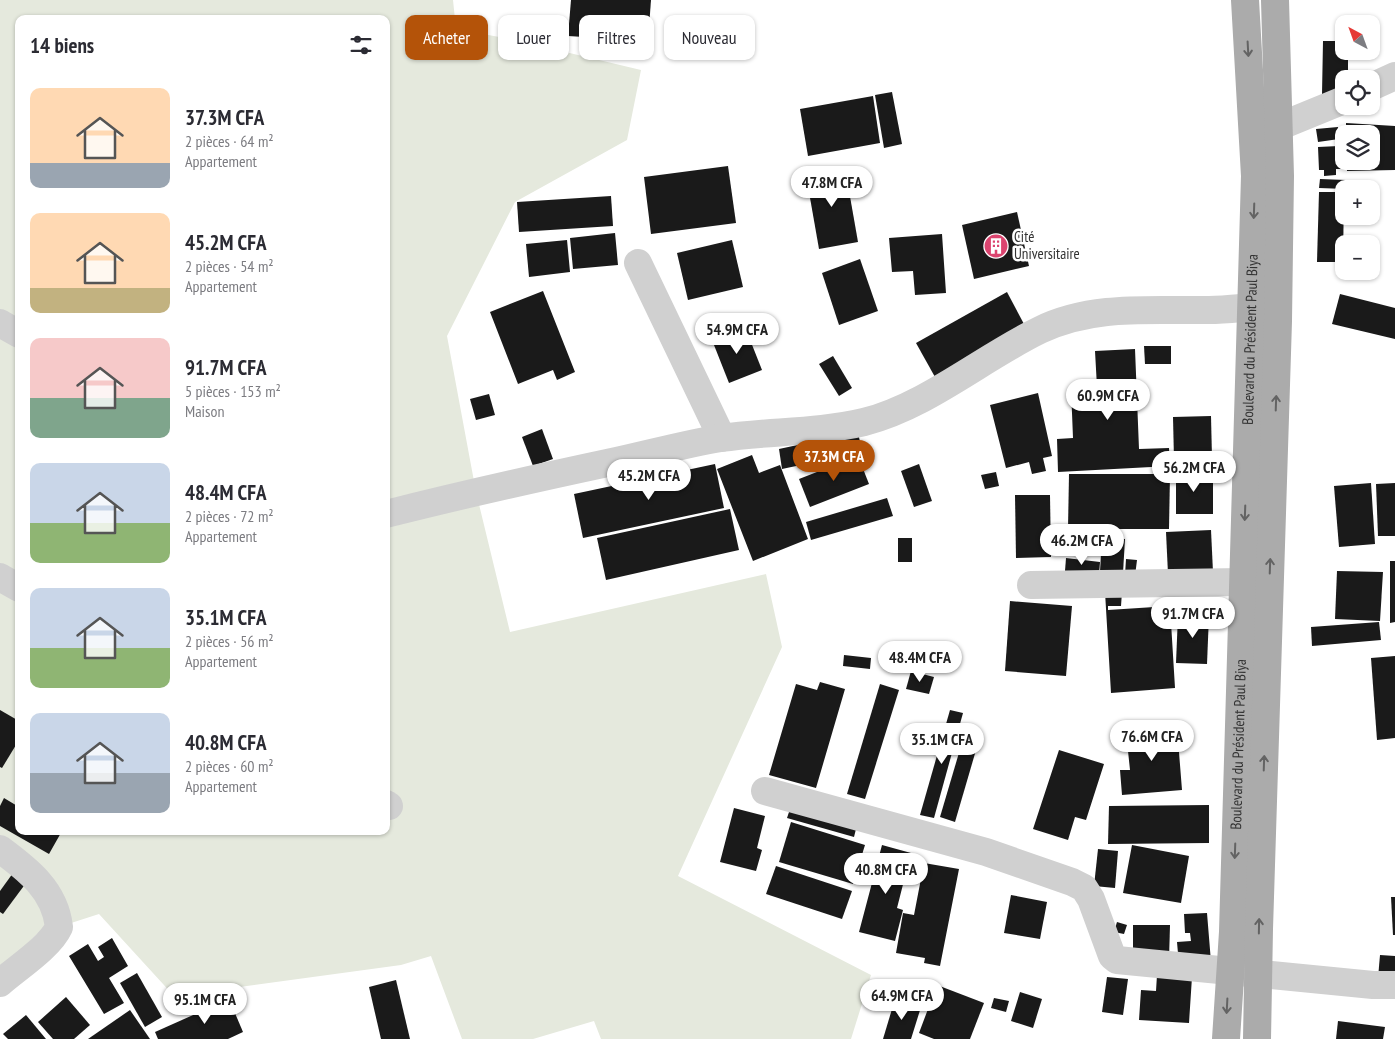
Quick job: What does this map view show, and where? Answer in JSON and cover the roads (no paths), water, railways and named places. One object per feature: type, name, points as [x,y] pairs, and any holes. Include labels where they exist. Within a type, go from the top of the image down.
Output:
[{"type":"main road","name":"Boulevard du Président Paul Biya","points":[[1226,1039],[1233,932],[1255,176],[1245,0]]},
{"type":"main road","name":"Boulevard du Président Paul Biya","points":[[1257,1039],[1278,306],[1278,127],[1274,0]]},
{"type":"street","points":[[1380,83],[1395,76]]},
{"type":"street","points":[[1278,127],[1335,104]]},
{"type":"street","points":[[638,263],[722,438]]},
{"type":"street","points":[[390,513],[476,492],[722,438],[827,429],[890,414],[916,402],[976,365],[1041,329],[1063,321],[1113,310],[1210,310],[1250,306],[1278,306]]},
{"type":"street","points":[[0,323],[15,332]]},
{"type":"street","points":[[0,577],[15,586]]},
{"type":"street","points":[[1031,585],[1243,582]]},
{"type":"street","points":[[765,791],[986,852],[1072,882],[1084,888],[1092,899],[1112,956],[1117,960],[1229,973],[1373,985],[1395,985]]},
{"type":"street","points":[[0,849],[30,870],[45,889],[59,927],[56,934],[36,953],[0,983]]},
{"type":"place","name":"Cité Universitaire","points":[[996,246]]}]
